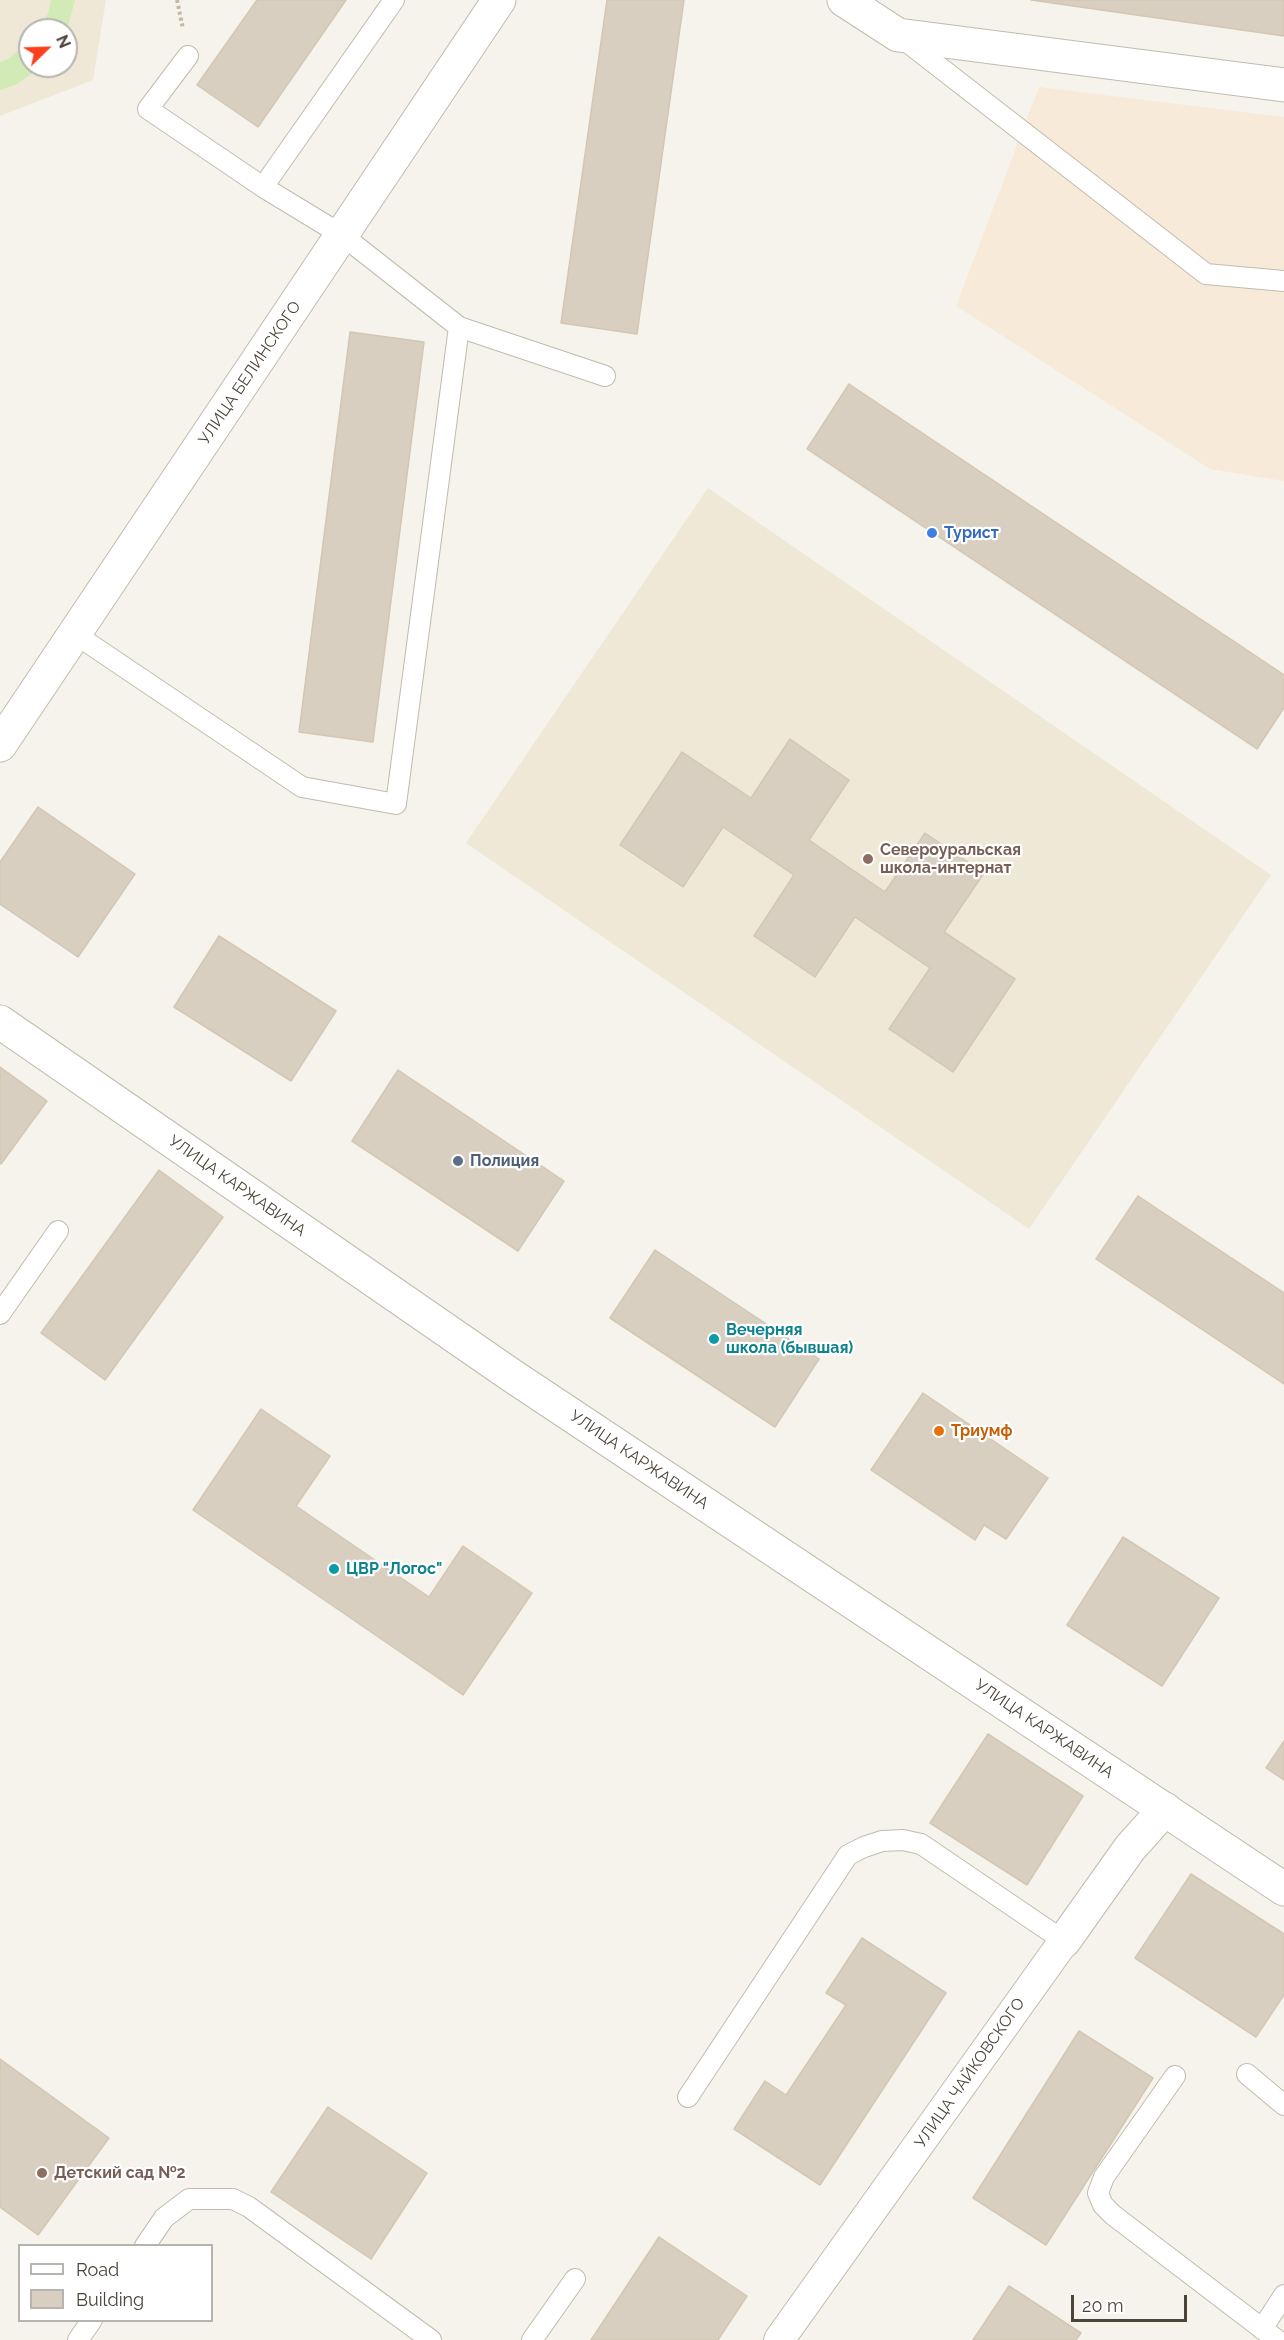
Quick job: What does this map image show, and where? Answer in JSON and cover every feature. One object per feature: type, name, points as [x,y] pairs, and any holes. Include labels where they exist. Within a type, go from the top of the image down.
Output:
[{"type":"street","name":"УЛИЦА БЕЛИНСКОГО","points":[[0,745],[499,0]]},
{"type":"street","points":[[844,0],[898,35],[1284,84]]},
{"type":"street","name":"УЛИЦА КАРЖАВИНА","points":[[0,1022],[511,1375],[1284,1888]]},
{"type":"street","name":"УЛИЦА ЧАЙКОВСКОГО","points":[[779,2340],[1130,1848],[1165,1809]]},
{"type":"lane","points":[[263,187],[394,0]]},
{"type":"lane","points":[[898,35],[1206,274],[1284,281]]},
{"type":"lane","points":[[188,56],[148,109],[263,187],[342,235],[459,327],[605,376]]},
{"type":"lane","points":[[75,634],[302,787],[396,804],[459,327]]},
{"type":"lane","points":[[0,1314],[58,1231]]},
{"type":"lane","points":[[688,2097],[848,1855],[864,1847],[882,1841],[903,1840],[921,1844],[1064,1941]]},
{"type":"lane","points":[[1247,2074],[1284,2105]]},
{"type":"lane","points":[[1175,2076],[1104,2177],[1098,2193],[1103,2205],[1269,2335],[1284,2295]]},
{"type":"lane","points":[[146,2244],[164,2218],[189,2199],[233,2199],[249,2206],[431,2340]]},
{"type":"lane","points":[[532,2340],[575,2279]]},
{"type":"lane","points":[[78,2340],[91,2322]]},
{"type":"shaded area","points":[[0,0],[106,0],[93,80],[0,116]]},
{"type":"shaded area","points":[[1039,87],[1284,117],[1284,481],[1210,469],[956,306]]},
{"type":"shaded area","name":"Североуральская школа-интернат","points":[[708,488],[1271,875],[1029,1229],[466,843]]},
{"type":"green space","points":[[51,0],[75,0],[70,18],[46,18]]},
{"type":"green space","points":[[18,51],[18,78],[25,78],[17,84],[0,90],[0,62]]},
{"type":"building","points":[[257,0],[346,0],[258,127],[197,85]]},
{"type":"building","points":[[607,0],[684,0],[637,334],[561,323]]},
{"type":"building","points":[[1031,0],[1284,0],[1284,36]]},
{"type":"building","points":[[350,332],[424,342],[373,742],[299,732]]},
{"type":"building","points":[[849,384],[1284,675],[1284,708],[1257,749],[807,449]]},
{"type":"building","points":[[790,739],[849,780],[809,840],[885,892],[925,833],[984,873],[944,932],[1015,979],[953,1072],[889,1029],[930,968],[855,917],[815,977],[754,936],[794,875],[723,827],[683,887],[620,845],[682,752],[751,798]]},
{"type":"building","points":[[38,807],[135,874],[78,957],[0,904],[0,862]]},
{"type":"building","points":[[219,936],[336,1011],[291,1081],[174,1007]]},
{"type":"building","points":[[0,1067],[47,1101],[1,1164],[0,1163]]},
{"type":"building","name":"Полиция","points":[[398,1070],[564,1181],[518,1251],[352,1141]]},
{"type":"building","points":[[159,1170],[223,1217],[105,1380],[41,1333]]},
{"type":"building","points":[[1138,1196],[1284,1293],[1284,1384],[1096,1259]]},
{"type":"building","name":"Вечерняя школа (бывшая)","points":[[655,1250],[819,1359],[775,1427],[610,1318]]},
{"type":"building","name":"Триумф","points":[[923,1393],[1048,1478],[1006,1539],[984,1525],[975,1540],[871,1470]]},
{"type":"building","name":"ЦВР \"Логос\"","points":[[261,1409],[330,1456],[296,1506],[429,1597],[463,1546],[532,1593],[463,1695],[193,1510]]},
{"type":"building","points":[[1123,1537],[1219,1598],[1162,1686],[1067,1625]]},
{"type":"building","points":[[988,1734],[1083,1796],[1027,1885],[930,1823]]},
{"type":"building","points":[[1284,1741],[1284,1780],[1266,1768]]},
{"type":"building","points":[[1191,1874],[1284,1934],[1284,1995],[1256,2037],[1135,1958]]},
{"type":"building","points":[[862,1938],[946,1993],[820,2185],[734,2129],[765,2081],[786,2095],[846,2005],[826,1993]]},
{"type":"building","points":[[1079,2031],[1153,2078],[1046,2245],[973,2198]]},
{"type":"building","name":"Детский сад №2","points":[[0,2059],[109,2138],[38,2235],[0,2207]]},
{"type":"building","points":[[328,2107],[427,2173],[371,2259],[271,2192]]},
{"type":"building","points":[[659,2237],[747,2296],[718,2340],[591,2340]]},
{"type":"building","points":[[1009,2286],[1081,2333],[1076,2340],[973,2340]]},
{"type":"place","name":"Турист","points":[[932,533]]},
{"type":"place","name":"Североуральская школа-интернат","points":[[868,859]]},
{"type":"place","name":"Полиция","points":[[458,1161]]},
{"type":"place","name":"Вечерняя школа (бывшая)","points":[[714,1339]]},
{"type":"place","name":"Триумф","points":[[939,1431]]},
{"type":"place","name":"ЦВР \"Логос\"","points":[[334,1569]]},
{"type":"place","name":"Детский сад №2","points":[[42,2173]]}]
